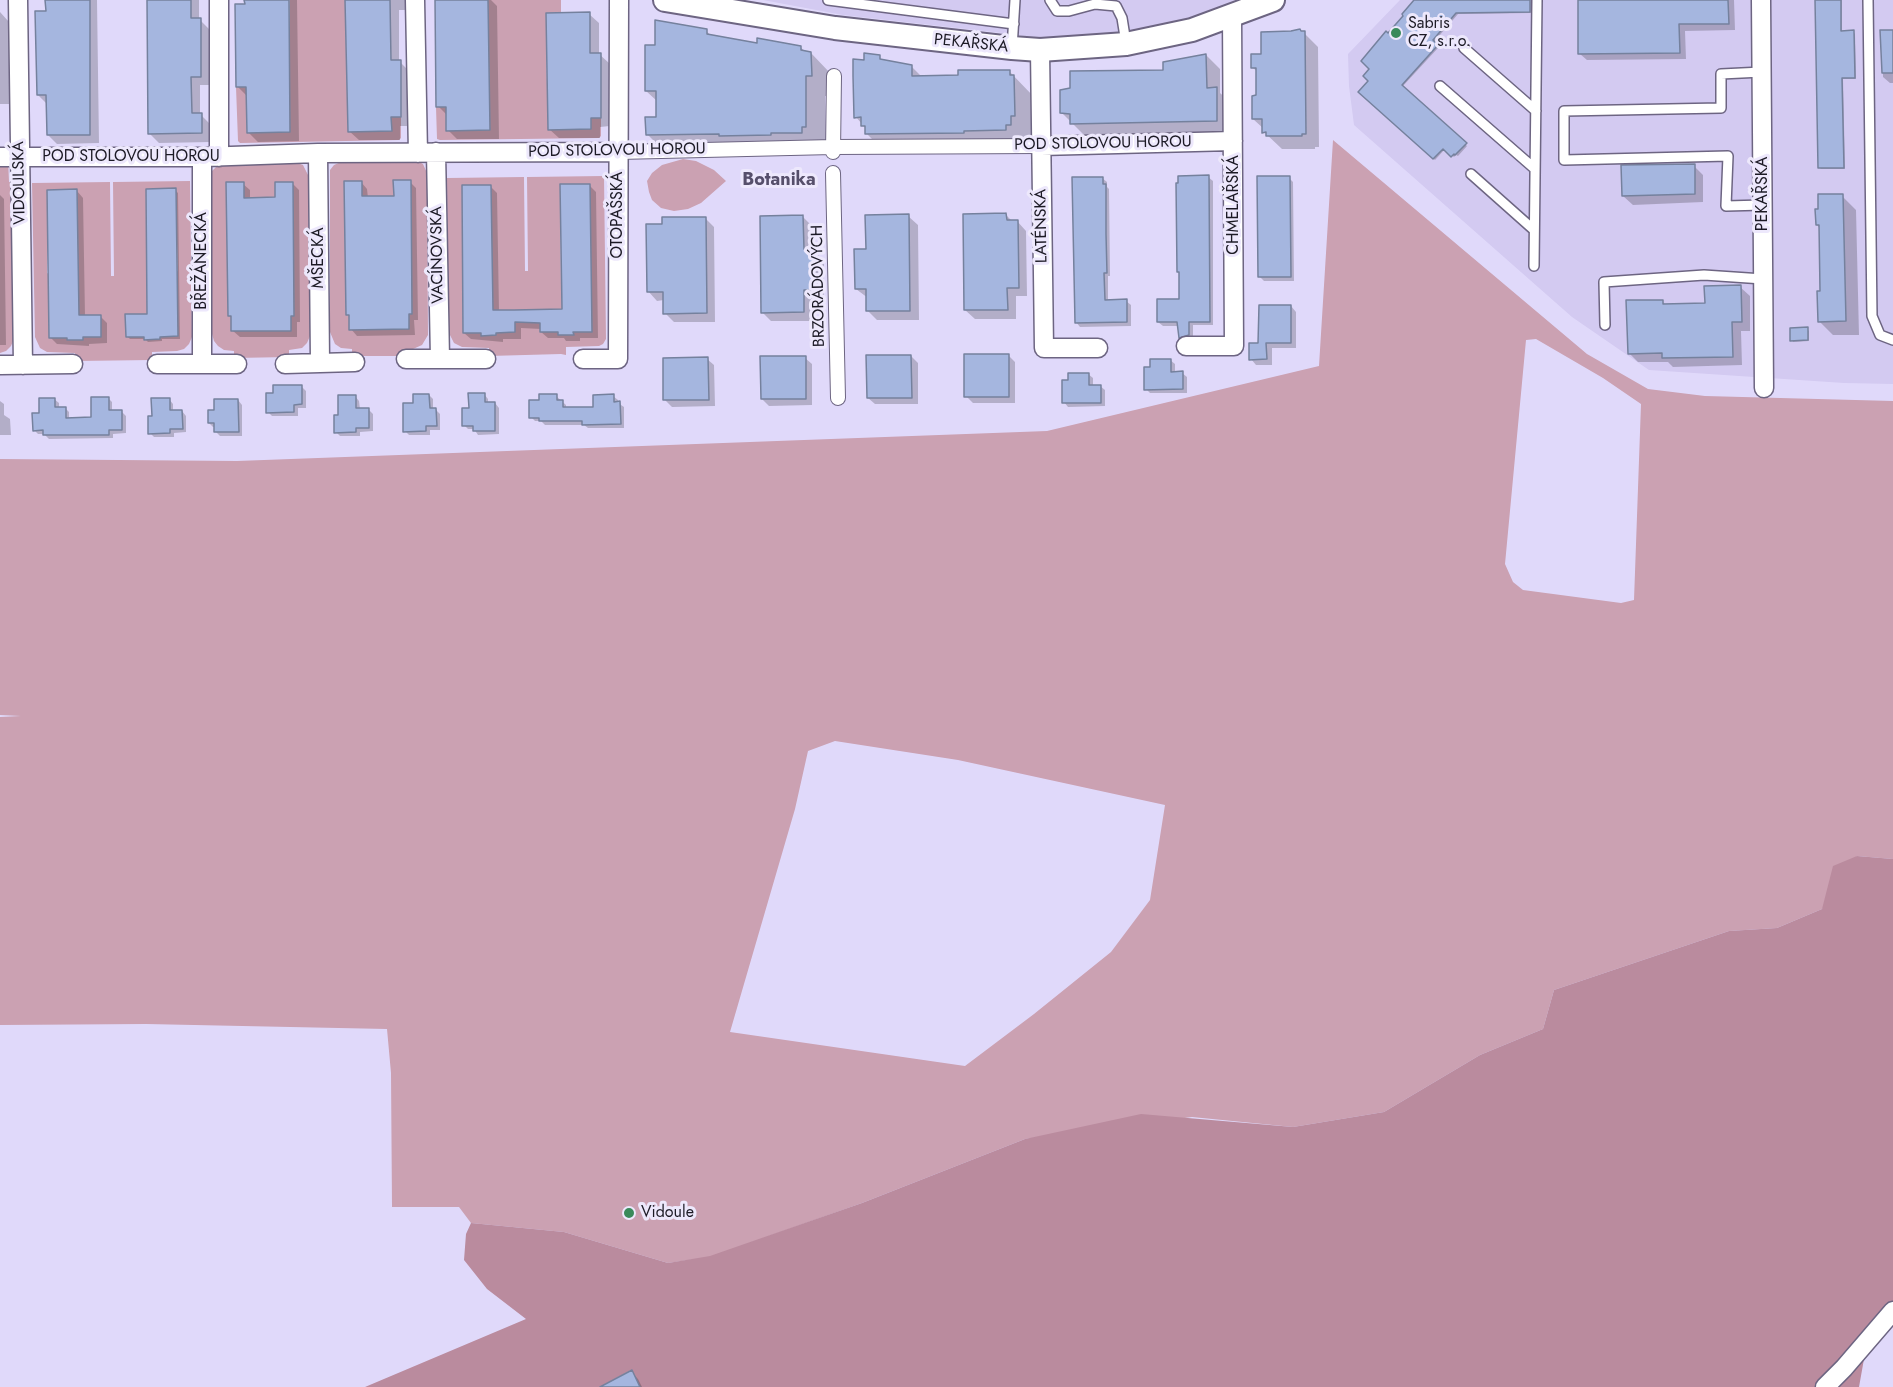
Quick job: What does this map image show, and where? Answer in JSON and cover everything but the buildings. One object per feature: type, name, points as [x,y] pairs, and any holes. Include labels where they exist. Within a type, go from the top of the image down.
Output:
[{"type":"street","name":"VIDOULSKÁ","points":[[18,0],[23,365]]},
{"type":"street","name":"BŘEŽÁNECKÁ","points":[[201,364],[219,0]]},
{"type":"street","name":"VACÍNOVSKÁ","points":[[415,0],[440,359]]},
{"type":"street","name":"OTOPAŠSKÁ","points":[[583,359],[618,359],[619,0]]},
{"type":"street","name":"PEKAŘSKÁ","points":[[665,0],[835,28],[1040,50],[1126,44],[1192,30],[1273,0]]},
{"type":"street","name":"PEKAŘSKÁ","points":[[1761,0],[1764,388]]},
{"type":"street","name":"CHMELAŘSKÁ","points":[[1186,346],[1234,346],[1232,16]]},
{"type":"street","name":"LATÉNSKÁ","points":[[1040,50],[1044,348],[1098,348]]},
{"type":"street","points":[[833,150],[834,76]]},
{"type":"street","name":"POD STOLOVOU HOROU","points":[[0,157],[210,157],[427,152],[618,153],[1233,141]]},
{"type":"street","name":"MŠECKÁ","points":[[318,153],[320,362]]},
{"type":"street","name":"BRZORÁDOVÝCH","points":[[833,173],[838,398]]},
{"type":"street","points":[[406,359],[486,359]]},
{"type":"street","points":[[285,364],[355,362]]},
{"type":"street","points":[[0,365],[73,364]]},
{"type":"street","points":[[157,364],[237,364]]},
{"type":"street","points":[[1825,1387],[1893,1311]]},
{"type":"lane","name":"PEKAŘSKÁ","points":[[828,0],[1014,24]]},
{"type":"lane","points":[[1011,48],[1016,0]]},
{"type":"lane","points":[[1050,0],[1057,11],[1069,11],[1095,4],[1116,6],[1122,18],[1126,44]]},
{"type":"lane","points":[[1534,266],[1537,0]]},
{"type":"lane","points":[[1868,0],[1872,316],[1881,335],[1893,340]]},
{"type":"lane","points":[[1464,48],[1536,111]]},
{"type":"lane","points":[[1762,72],[1721,74],[1721,108],[1564,111],[1564,160],[1728,156],[1726,206],[1763,205]]},
{"type":"lane","points":[[1440,86],[1535,169]]},
{"type":"lane","points":[[1471,174],[1534,230]]},
{"type":"lane","points":[[1605,325],[1604,282],[1704,275],[1764,279]]},
{"type":"shaded area","points":[[290,0],[345,0],[348,131],[391,131],[391,117],[401,117],[401,138],[399,140],[240,143],[238,141],[236,87],[246,87],[247,133],[290,132]]},
{"type":"shaded area","points":[[488,0],[561,0],[561,13],[546,38],[548,129],[591,129],[591,118],[601,118],[599,138],[437,139],[436,107],[446,107],[447,131],[490,130]]},
{"type":"shaded area","points":[[763,0],[1253,0],[1200,18],[1111,36],[1032,40],[1020,35],[843,15]]},
{"type":"shaded area","points":[[1400,0],[1893,0],[1893,384],[1844,383],[1649,370],[1572,317],[1354,125],[1348,54]]},
{"type":"shaded area","points":[[1333,140],[1587,354],[1648,389],[1705,396],[1893,401],[1893,859],[1857,856],[1822,909],[1777,928],[1729,931],[1554,990],[1543,1029],[1480,1055],[1384,1112],[1293,1127],[1192,1117],[1025,1139],[862,1203],[710,1257],[668,1263],[564,1232],[471,1223],[459,1207],[392,1207],[391,1073],[387,1029],[146,1024],[0,1025],[0,717],[21,716],[0,715],[0,459],[237,461],[1047,431],[1319,366]],"holes":[[[1536,339],[1603,378],[1641,404],[1634,600],[1621,603],[1523,590],[1513,582],[1505,564],[1526,340]],[[835,741],[958,760],[1165,805],[1150,900],[1111,952],[965,1066],[730,1032],[795,809],[808,751]]]},
{"type":"shaded area","points":[[0,158],[8,158],[9,182],[13,183],[14,339],[6,351],[0,353]]},
{"type":"shaded area","points":[[683,159],[696,161],[714,170],[726,181],[701,203],[688,209],[674,211],[661,208],[652,200],[647,181],[652,173],[662,165]]},
{"type":"shaded area","points":[[417,161],[423,164],[427,173],[428,335],[422,345],[407,349],[407,356],[352,356],[352,349],[341,348],[335,344],[330,332],[330,170],[341,162]]},
{"type":"shaded area","points":[[297,163],[303,165],[308,175],[310,336],[302,348],[289,350],[289,357],[234,358],[234,351],[224,350],[218,346],[212,334],[210,176],[218,165]]},
{"type":"shaded area","points":[[604,176],[606,339],[599,346],[566,347],[566,355],[489,356],[489,348],[462,347],[454,343],[448,331],[447,178],[524,177],[525,271],[528,271],[527,177]],"holes":[[[560,184],[589,184],[590,286],[561,286]],[[462,185],[491,185],[492,286],[462,268]],[[463,310],[519,310],[519,322],[515,322],[515,332],[481,336],[481,333],[463,333]],[[540,310],[573,332],[573,335],[540,332]]]},
{"type":"shaded area","points":[[190,181],[192,337],[184,349],[152,352],[152,360],[75,361],[75,353],[47,352],[40,348],[35,337],[32,183],[110,182],[111,276],[114,276],[113,182]],"holes":[[[175,188],[178,271],[147,290],[146,189]],[[77,189],[78,291],[47,273],[48,190]],[[126,314],[177,314],[178,336],[144,340],[144,337],[126,337]],[[49,315],[100,315],[100,337],[83,337],[82,340],[49,338]]]},
{"type":"shaded area","points":[[1857,856],[1893,859],[1893,1325],[1864,1359],[1859,1387],[640,1387],[631,1370],[600,1387],[365,1387],[526,1319],[487,1289],[464,1260],[466,1234],[471,1223],[564,1232],[668,1263],[710,1256],[862,1203],[1025,1139],[1141,1114],[1293,1127],[1384,1112],[1480,1055],[1543,1029],[1554,990],[1729,931],[1777,928],[1822,909],[1833,866]]},
{"type":"place","name":"Sabris CZ, s.r.o.","points":[[1396,33]]},
{"type":"place","name":"Vidoule","points":[[629,1213]]},
{"type":"district","name":"Botanika","points":[[779,181]]}]
